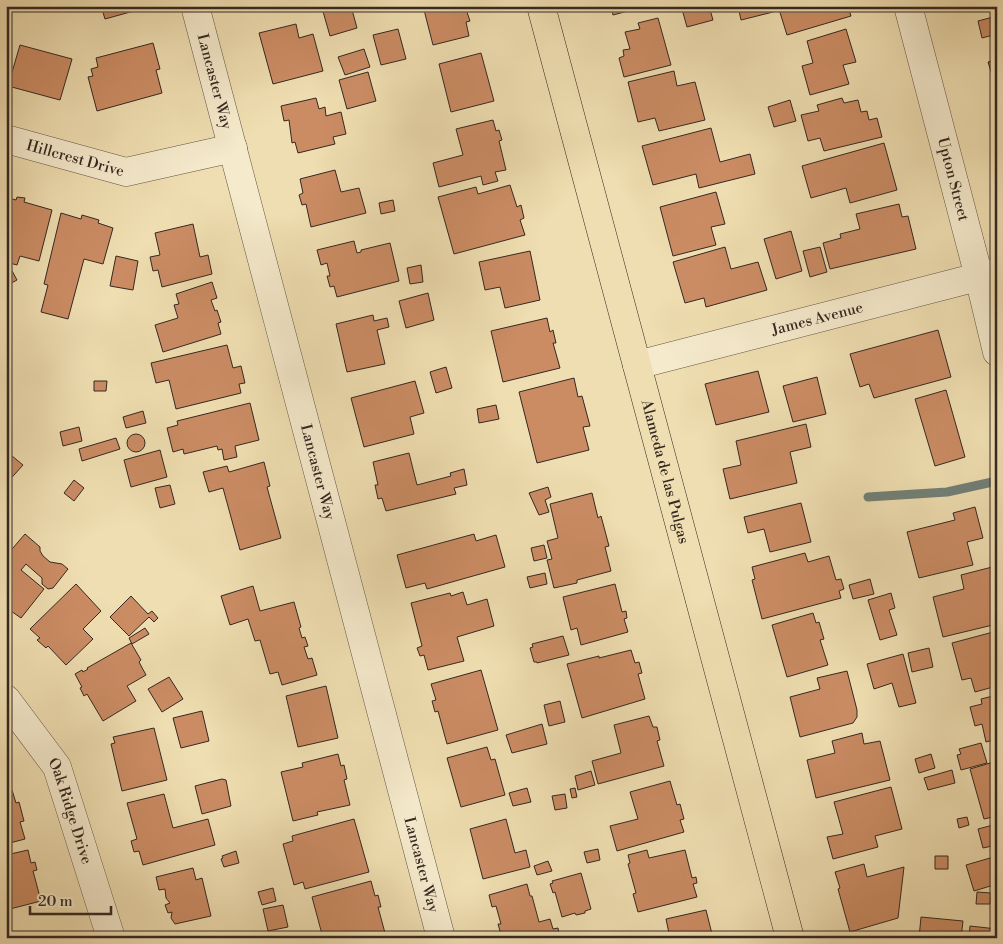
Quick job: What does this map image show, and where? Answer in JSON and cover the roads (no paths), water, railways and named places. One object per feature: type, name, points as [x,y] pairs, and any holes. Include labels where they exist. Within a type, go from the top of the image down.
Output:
[{"type":"main road","name":"Alameda de las Pulgas","points":[[541,6],[790,938]]},
{"type":"street","name":"Lancaster Way","points":[[195,6],[441,938]]},
{"type":"street","name":"Upton Street","points":[[908,6],[988,274],[997,352]]},
{"type":"street","name":"Hillcrest Drive","points":[[6,139],[126,172],[233,148]]},
{"type":"street","name":"James Avenue","points":[[637,365],[988,274]]},
{"type":"street","name":"Oak Ridge Drive","points":[[6,698],[57,767],[111,938]]},
{"type":"waterway","points":[[868,497],[947,492],[997,481]]}]
